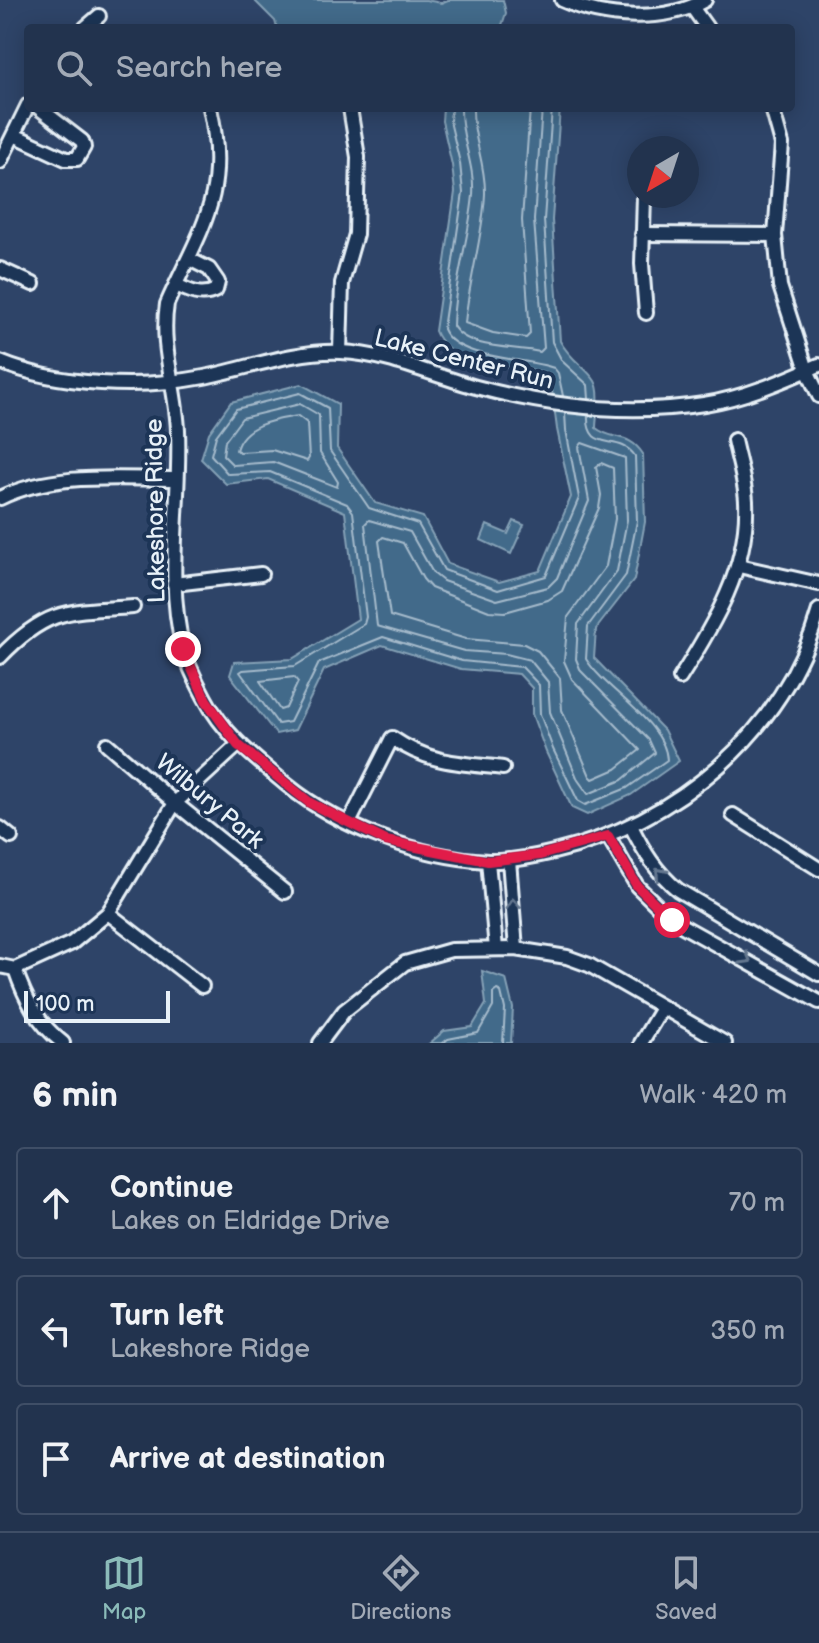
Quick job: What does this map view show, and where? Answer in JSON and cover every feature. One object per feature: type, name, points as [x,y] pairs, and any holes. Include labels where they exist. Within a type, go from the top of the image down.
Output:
[{"type":"street","points":[[562,0],[593,10],[630,15],[660,14],[692,7],[705,0]]},
{"type":"street","points":[[692,7],[704,24]]},
{"type":"street","points":[[90,24],[99,16]]},
{"type":"street","points":[[0,162],[25,112]]},
{"type":"street","points":[[14,135],[66,159],[77,159],[82,155],[82,141],[44,112]]},
{"type":"street","name":"Lakeshore Ridge","points":[[211,112],[217,150],[216,186],[210,209],[176,285],[165,318],[165,343],[178,430],[174,584],[183,649],[206,700],[238,745],[310,803],[386,841],[488,861],[571,848],[631,826],[706,779],[757,728],[778,698],[814,629],[819,610]]},
{"type":"street","points":[[340,352],[342,283],[356,234],[358,157],[351,112]]},
{"type":"street","points":[[773,112],[782,144],[775,235],[780,286],[813,367],[819,396]]},
{"type":"street","points":[[643,208],[646,313]]},
{"type":"street","points":[[642,234],[775,235]]},
{"type":"street","points":[[176,285],[198,294],[207,295],[216,290],[218,282],[214,274],[189,259]]},
{"type":"street","points":[[0,269],[33,284]]},
{"type":"street","name":"Lake Center Run","points":[[0,362],[47,376],[101,382],[172,382],[303,354],[340,352],[384,359],[475,387],[551,405],[606,410],[706,404],[757,389],[813,367]]},
{"type":"street","points":[[680,678],[714,624],[739,566],[746,500],[734,440]]},
{"type":"street","points":[[0,498],[17,490],[76,480],[176,479]]},
{"type":"street","points":[[739,566],[819,584]]},
{"type":"street","points":[[174,584],[261,574]]},
{"type":"street","points":[[0,657],[23,633],[65,611],[133,607]]},
{"type":"street","points":[[349,823],[392,738],[413,752],[435,760],[503,768]]},
{"type":"street","name":"Wilbury Park","points":[[107,744],[285,892]]},
{"type":"street","points":[[0,966],[15,969],[72,943],[108,913],[175,803],[238,745]]},
{"type":"street","points":[[733,815],[819,869]]},
{"type":"street","points":[[631,826],[646,857],[663,878],[722,918],[819,974]]},
{"type":"street","points":[[0,828],[11,837]]},
{"type":"street","points":[[608,836],[637,886],[672,920],[819,1002]]},
{"type":"street","points":[[509,860],[516,949]]},
{"type":"street","points":[[488,861],[496,949]]},
{"type":"street","points":[[108,913],[202,986]]},
{"type":"street","points":[[710,940],[722,918]]},
{"type":"street","points":[[320,1043],[344,1011],[405,963],[451,950],[496,949],[567,957],[589,965],[725,1043]]},
{"type":"street","points":[[794,987],[806,966]]},
{"type":"street","points":[[15,969],[25,999],[63,1043]]},
{"type":"street","points":[[641,1043],[662,1008]]},
{"type":"water","points":[[254,0],[426,0],[441,3],[448,0],[503,0],[506,13],[502,24],[276,24]]},
{"type":"water","points":[[443,112],[560,112],[552,220],[560,341],[595,381],[598,398],[596,428],[632,442],[643,454],[645,522],[634,580],[596,629],[594,658],[664,730],[679,761],[631,795],[587,815],[572,808],[532,714],[532,688],[519,674],[461,669],[382,645],[324,670],[295,730],[276,734],[230,675],[234,662],[292,659],[358,619],[345,512],[268,479],[226,484],[201,459],[209,433],[231,402],[301,384],[338,404],[337,448],[375,503],[423,517],[448,564],[499,582],[540,571],[571,497],[550,374],[469,359],[443,343],[435,331],[455,192]]},
{"type":"water","points":[[514,521],[524,525],[511,554],[481,540],[487,525],[508,534]]},
{"type":"water","points":[[482,971],[506,979],[513,1008],[511,1043],[430,1043],[444,1031],[472,1027],[486,1004]]},
{"type":"route","points":[[183,649],[206,700],[238,745],[310,803],[386,841],[488,861],[540,855],[608,836],[637,886],[672,920]]}]
